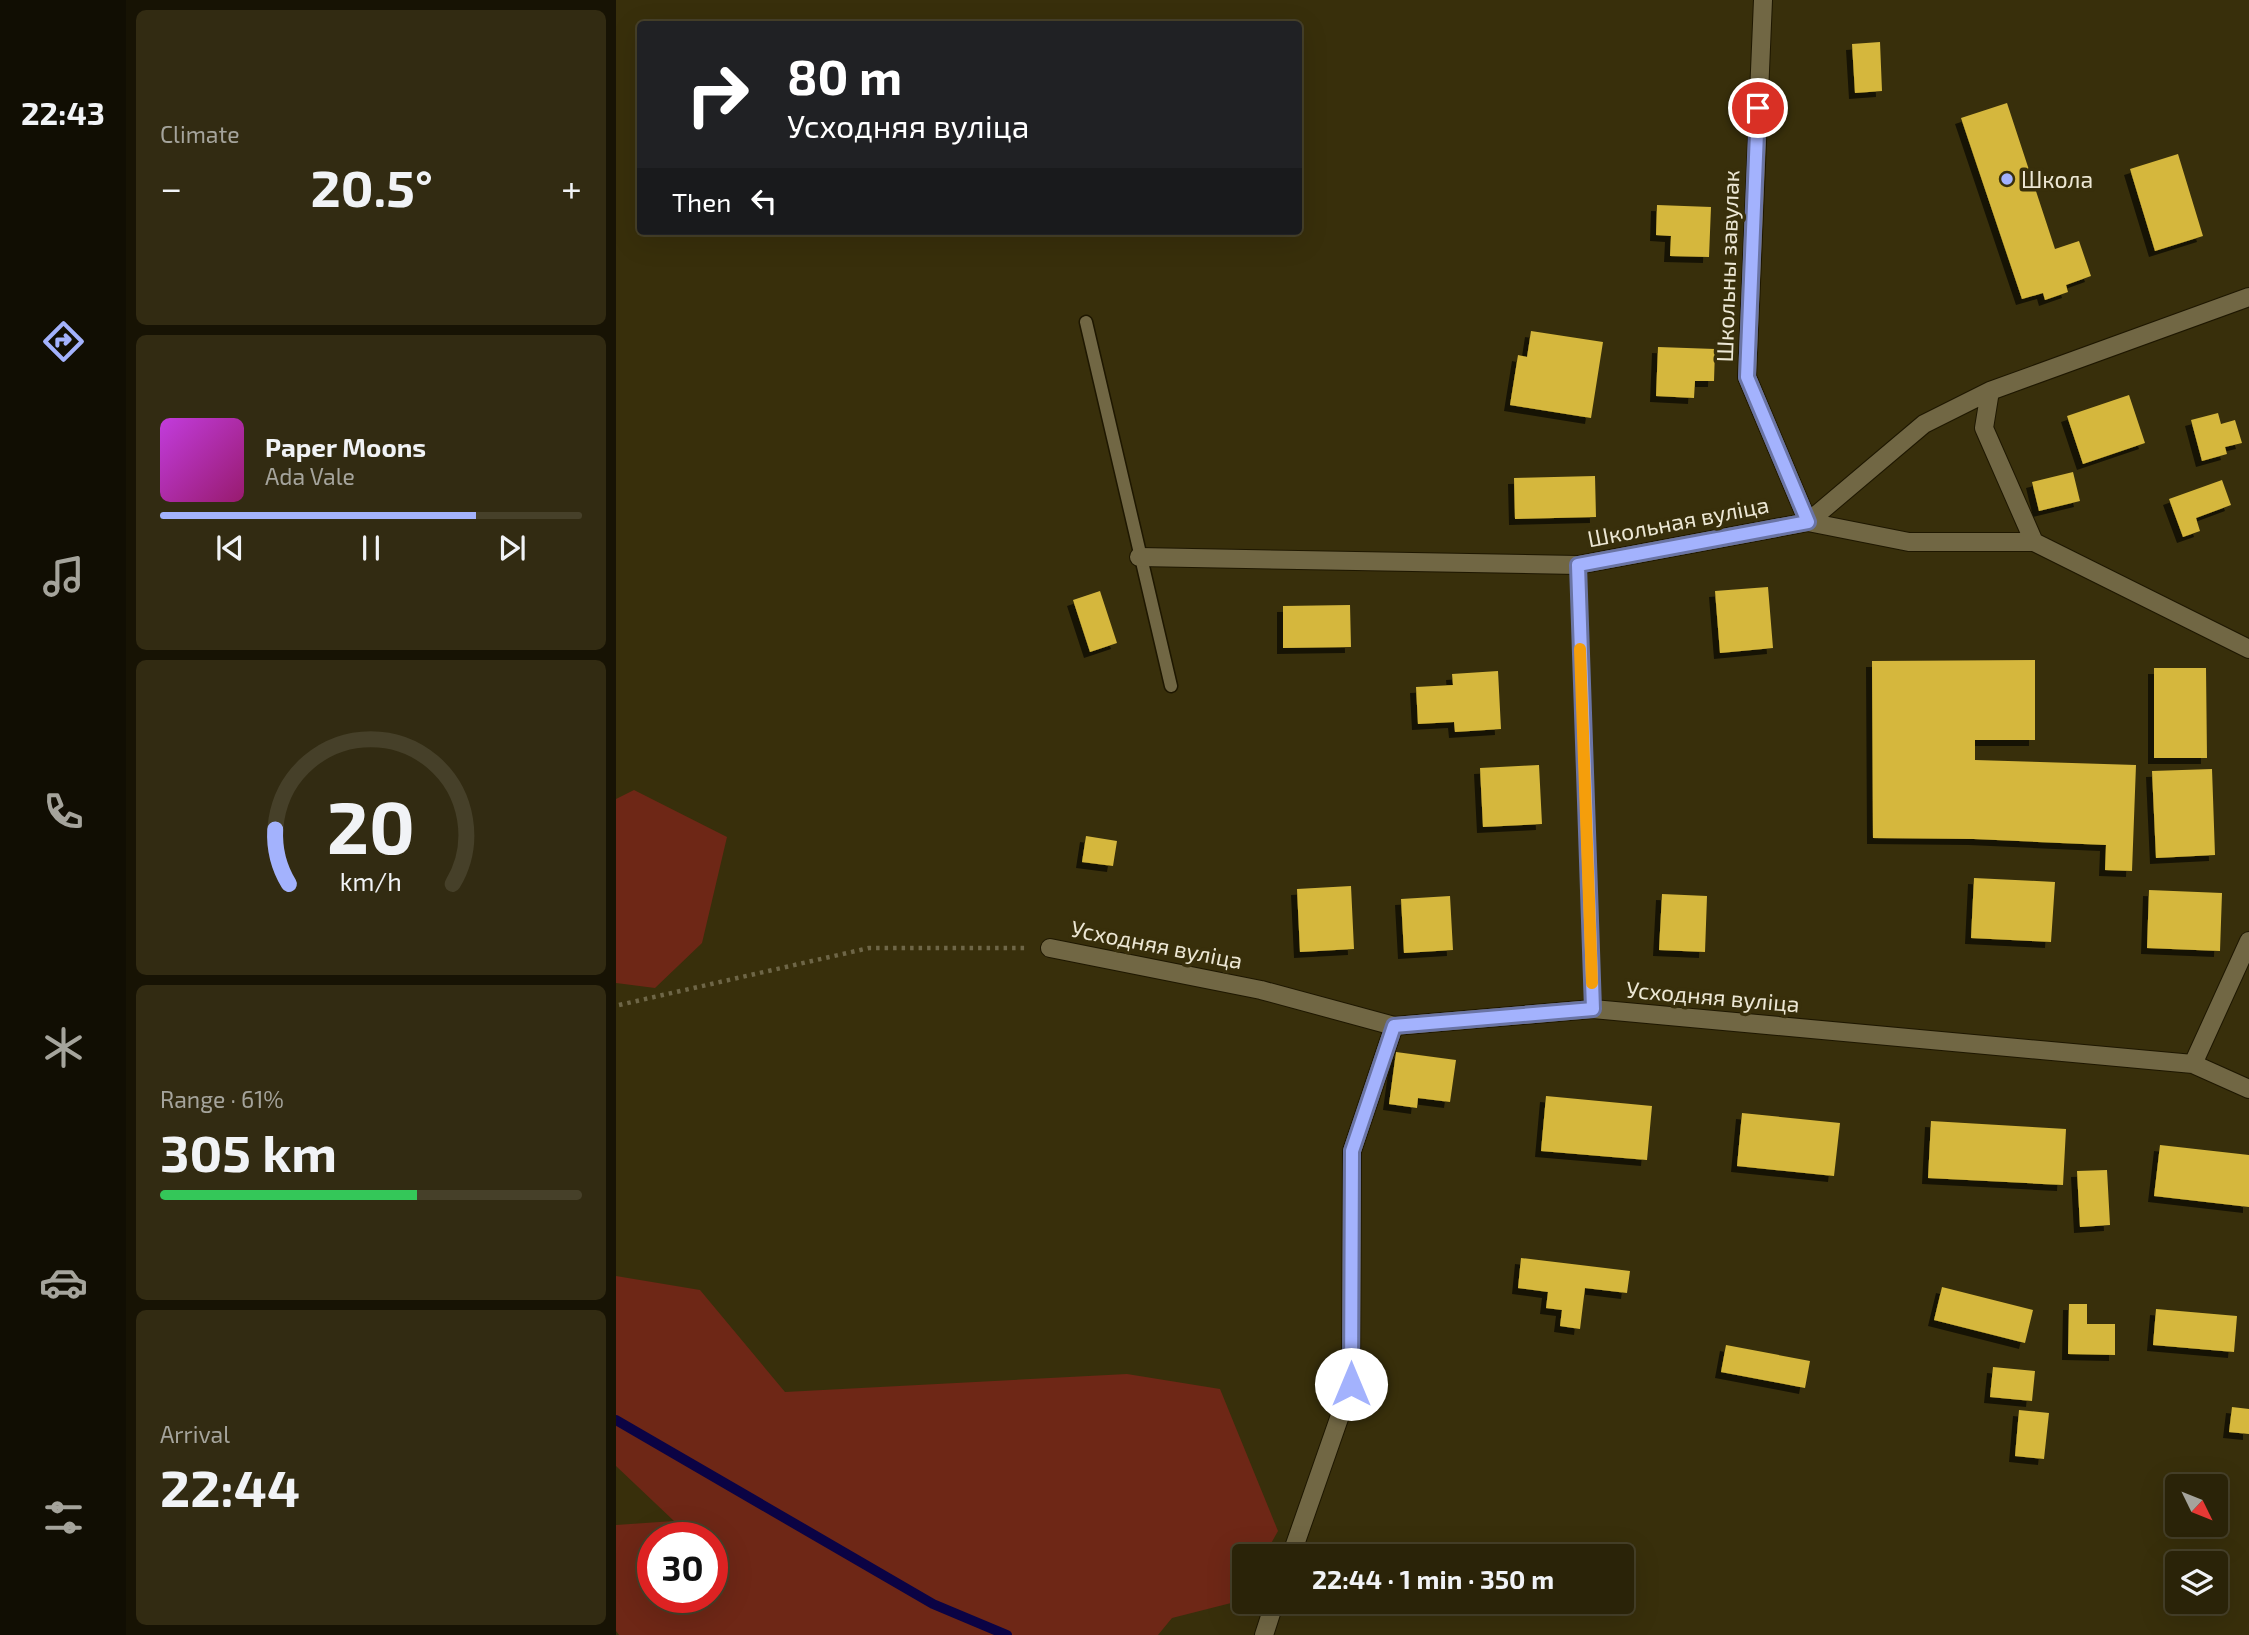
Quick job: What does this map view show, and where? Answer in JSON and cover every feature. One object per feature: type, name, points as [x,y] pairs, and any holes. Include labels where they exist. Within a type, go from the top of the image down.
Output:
[{"type":"street","name":"Школьны завулак","points":[[1763,0],[1747,377],[1808,522]]},
{"type":"street","name":"Школьная вуліца","points":[[1139,556],[1578,565],[1808,522],[1924,424],[1990,391],[2249,297]]},
{"type":"street","points":[[1990,391],[1984,428],[2034,542]]},
{"type":"street","points":[[1808,522],[1909,542],[2034,542],[2249,649]]},
{"type":"street","points":[[2193,1064],[2249,944]]},
{"type":"street","name":"Усходняя вуліца","points":[[1050,947],[1261,990],[1394,1026],[1593,1009],[2193,1064],[2249,1090]]},
{"type":"street","points":[[1295,1544],[1351,1384],[1352,1151],[1394,1026]]},
{"type":"street","points":[[1264,1635],[1271,1614]]},
{"type":"lane","points":[[1086,322],[1171,686]]},
{"type":"lane","points":[[1578,565],[1593,1009]]},
{"type":"path","points":[[618,1005],[869,948],[1050,947]]},
{"type":"shaded area","points":[[634,790],[727,837],[702,943],[655,988],[616,983],[616,799]]},
{"type":"shaded area","points":[[616,1276],[700,1290],[785,1392],[1127,1374],[1220,1389],[1278,1531],[1271,1544],[1232,1544],[1232,1603],[1172,1618],[1158,1635],[619,1635],[616,1631],[616,1525],[637,1524],[637,1613],[728,1613],[728,1522],[660,1522],[674,1521],[616,1466]]},
{"type":"building","points":[[1880,42],[1882,91],[1855,93],[1852,44]]},
{"type":"building","name":"Школа","points":[[2007,103],[2055,249],[2079,241],[2091,276],[2066,285],[2068,292],[2045,300],[2043,293],[2022,299],[1961,118]]},
{"type":"building","points":[[2178,154],[2203,236],[2155,251],[2130,169]]},
{"type":"building","points":[[1657,205],[1711,207],[1709,257],[1670,256],[1671,236],[1656,235]]},
{"type":"building","points":[[1531,331],[1603,342],[1591,418],[1510,405],[1518,355],[1527,357]]},
{"type":"building","points":[[1658,347],[1715,349],[1714,381],[1695,381],[1694,398],[1656,396]]},
{"type":"building","points":[[2129,395],[2145,443],[2083,464],[2067,416]]},
{"type":"building","points":[[2218,413],[2221,424],[2235,420],[2242,443],[2225,447],[2227,454],[2202,461],[2191,420]]},
{"type":"building","points":[[2073,472],[2080,501],[2039,511],[2032,482]]},
{"type":"building","points":[[1595,476],[1596,517],[1515,519],[1514,478]]},
{"type":"building","points":[[2222,480],[2231,505],[2196,518],[2200,531],[2183,537],[2169,499]]},
{"type":"building","points":[[1768,587],[1773,648],[1720,653],[1715,591]]},
{"type":"building","points":[[1100,591],[1117,643],[1090,652],[1073,600]]},
{"type":"building","points":[[1350,605],[1351,647],[1283,648],[1283,606]]},
{"type":"building","points":[[2035,660],[2035,740],[1975,740],[1975,760],[2136,765],[2132,871],[2105,870],[2106,845],[1873,838],[1872,661]]},
{"type":"building","points":[[2154,668],[2206,668],[2207,758],[2154,758]]},
{"type":"building","points":[[1498,671],[1501,729],[1455,732],[1454,722],[1418,724],[1416,687],[1453,685],[1452,674]]},
{"type":"building","points":[[1539,765],[1542,824],[1483,827],[1480,768]]},
{"type":"building","points":[[2212,769],[2215,855],[2156,858],[2152,771]]},
{"type":"building","points":[[1086,836],[1117,841],[1113,866],[1082,862]]},
{"type":"building","points":[[1974,878],[2055,882],[2051,942],[1971,938]]},
{"type":"building","points":[[1351,886],[1354,949],[1300,952],[1297,889]]},
{"type":"building","points":[[2149,890],[2222,893],[2220,951],[2147,948]]},
{"type":"building","points":[[1662,894],[1707,896],[1705,952],[1659,950]]},
{"type":"building","points":[[1450,896],[1453,950],[1404,953],[1401,899]]},
{"type":"building","points":[[1396,1052],[1456,1060],[1450,1102],[1418,1098],[1417,1108],[1389,1104]]},
{"type":"building","points":[[1546,1096],[1652,1106],[1647,1160],[1541,1151]]},
{"type":"building","points":[[1742,1113],[1840,1123],[1834,1176],[1737,1166]]},
{"type":"building","points":[[1931,1121],[2066,1129],[2063,1185],[1928,1178]]},
{"type":"building","points":[[2160,1145],[2249,1155],[2249,1207],[2154,1196]]},
{"type":"building","points":[[2107,1170],[2110,1225],[2080,1227],[2077,1171]]},
{"type":"building","points":[[1521,1258],[1630,1271],[1627,1293],[1585,1288],[1580,1329],[1560,1326],[1562,1310],[1546,1308],[1548,1292],[1518,1288]]},
{"type":"building","points":[[1942,1287],[2033,1310],[2025,1343],[1934,1320]]},
{"type":"building","points":[[2069,1304],[2087,1304],[2087,1324],[2115,1324],[2115,1355],[2068,1354]]},
{"type":"building","points":[[2156,1309],[2237,1316],[2234,1352],[2153,1345]]},
{"type":"building","points":[[1726,1345],[1810,1361],[1805,1388],[1721,1372]]},
{"type":"building","points":[[1993,1367],[2035,1371],[2032,1401],[1990,1397]]},
{"type":"building","points":[[2232,1407],[2249,1409],[2249,1434],[2229,1432]]},
{"type":"building","points":[[2019,1410],[2049,1413],[2044,1459],[2015,1456]]},
{"type":"waterway","points":[[616,1420],[933,1604],[1007,1635]]},
{"type":"slow traffic","points":[[1580,649],[1592,983]]},
{"type":"place","name":"Школа","points":[[2007,179]]},
{"type":"route","points":[[1351,1384],[1352,1151],[1394,1026],[1593,1009],[1578,565],[1808,522],[1747,377],[1758,108]]}]
